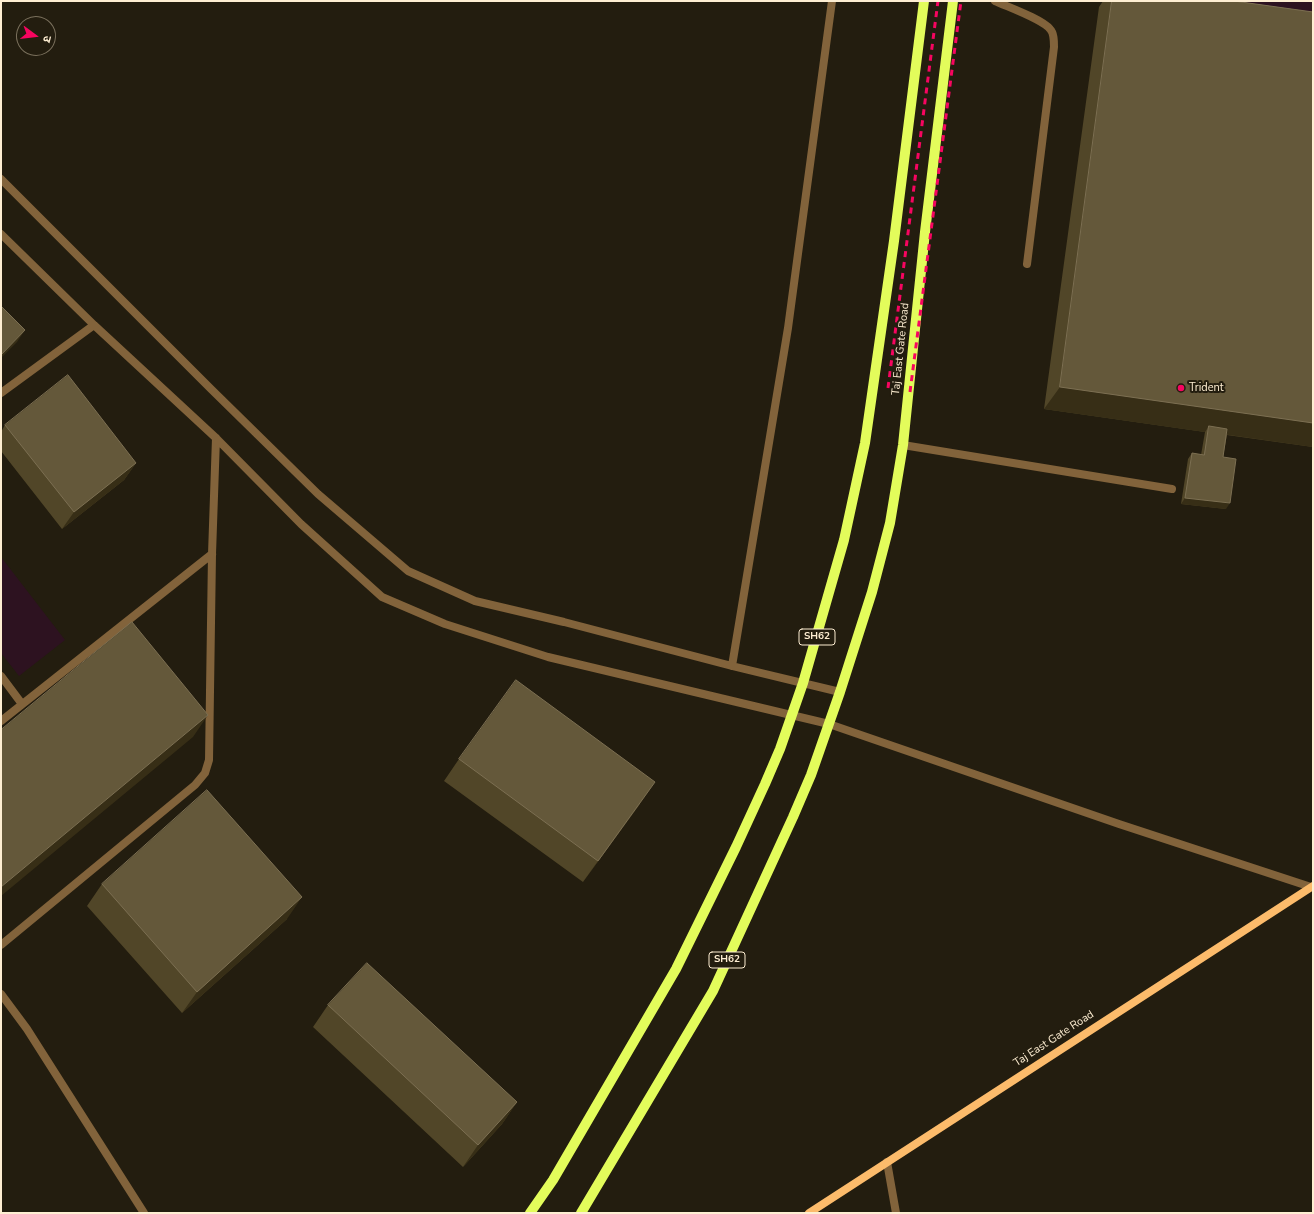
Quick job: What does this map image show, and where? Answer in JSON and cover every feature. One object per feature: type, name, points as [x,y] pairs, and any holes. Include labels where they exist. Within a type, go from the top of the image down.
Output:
[{"type":"main road","name":"SH62","points":[[530,1213],[553,1180],[676,969],[765,784],[803,683],[844,540],[865,443],[894,241],[924,1]]},
{"type":"main road","name":"Taj East Gate Road","points":[[840,692],[872,592],[888,531],[903,445],[924,240],[953,1]]},
{"type":"main road","name":"SH62","points":[[581,1213],[713,991],[811,775],[840,692]]},
{"type":"main road","name":"Taj East Gate Road","points":[[809,1213],[1312,887]]},
{"type":"street","points":[[732,666],[788,328],[832,1]]},
{"type":"street","points":[[995,1],[1041,22],[1051,29],[1054,38],[1027,264]]},
{"type":"street","points":[[1,179],[318,494],[408,570],[475,601],[840,692]]},
{"type":"street","points":[[1,234],[94,325],[216,438],[301,524],[382,597],[445,624],[548,656],[829,724],[1119,824],[1312,887]]},
{"type":"street","points":[[1,393],[94,325]]},
{"type":"street","points":[[1,945],[195,785],[205,773],[209,760],[212,554],[216,438]]},
{"type":"street","points":[[903,445],[1172,489]]},
{"type":"street","points":[[1,721],[212,554]]},
{"type":"street","points":[[1,676],[22,704]]},
{"type":"street","points":[[1,994],[27,1029],[144,1213]]},
{"type":"street","points":[[887,1162],[896,1213]]},
{"type":"shaded area","points":[[1171,1],[1313,1],[1313,24]]},
{"type":"shaded area","points":[[1,557],[65,640],[19,676],[1,653]]},
{"type":"building","name":"Trident","points":[[1112,1],[1234,1],[1313,12],[1313,423],[1060,387]]},
{"type":"building","points":[[1,306],[25,330],[1,355]]},
{"type":"building","points":[[68,375],[136,463],[74,512],[5,425]]},
{"type":"building","points":[[1209,426],[1227,429],[1223,457],[1236,459],[1230,503],[1185,498],[1192,453],[1204,455]]},
{"type":"building","points":[[132,622],[208,715],[1,887],[1,730]]},
{"type":"building","points":[[516,680],[655,782],[598,861],[459,759]]},
{"type":"building","points":[[207,790],[302,897],[197,992],[102,884]]},
{"type":"building","points":[[367,963],[517,1102],[478,1145],[328,1005]]},
{"type":"railway","points":[[888,388],[938,1]]},
{"type":"railway","points":[[910,392],[961,1]]},
{"type":"place","name":"Trident","points":[[1181,388]]}]
